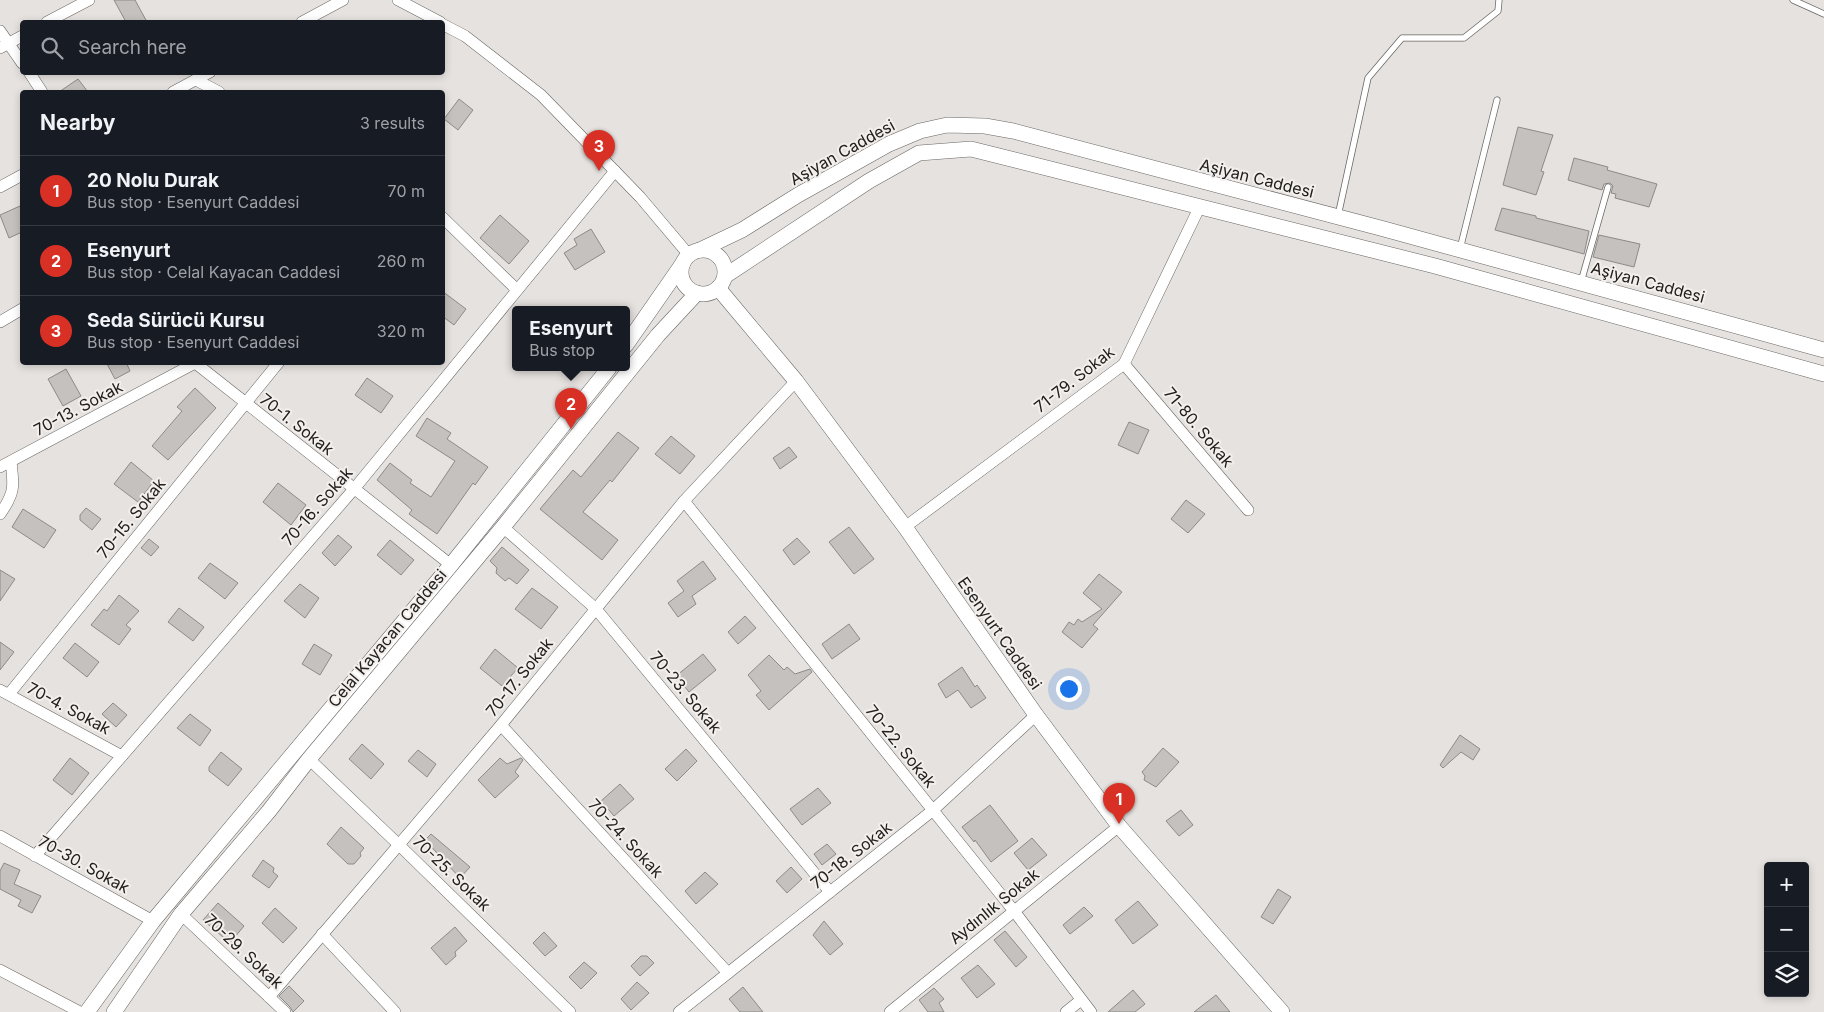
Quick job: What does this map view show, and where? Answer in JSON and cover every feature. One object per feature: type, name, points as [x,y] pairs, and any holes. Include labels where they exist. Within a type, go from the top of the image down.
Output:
[{"type":"street","points":[[51,20],[89,0]]},
{"type":"street","points":[[306,20],[343,0]]},
{"type":"street","points":[[398,0],[435,20]]},
{"type":"street","points":[[445,25],[465,36],[541,95],[640,197],[691,256]]},
{"type":"street","points":[[0,31],[5,46],[20,61]]},
{"type":"street","points":[[5,46],[20,37]]},
{"type":"street","points":[[31,75],[41,90]]},
{"type":"street","points":[[177,90],[205,75]]},
{"type":"street","points":[[196,80],[215,90]]},
{"type":"street","name":"Aşiyan Caddesi","points":[[691,256],[742,230],[888,144],[920,131],[947,125],[985,126],[1013,131],[1460,249],[1824,350]]},
{"type":"street","points":[[722,282],[725,269],[719,256],[707,250],[691,256],[682,267],[682,278],[688,287],[697,293],[708,293],[868,181],[919,154],[971,149],[1435,266],[1824,374]]},
{"type":"street","name":"70-16. Sokak","points":[[35,856],[354,489],[615,171]]},
{"type":"street","points":[[0,187],[20,176]]},
{"type":"street","name":"71-79. Sokak","points":[[905,527],[1124,364],[1200,206]]},
{"type":"street","points":[[445,220],[517,290]]},
{"type":"street","points":[[630,340],[691,256]]},
{"type":"street","name":"Esenyurt Caddesi","points":[[722,282],[905,527],[1036,715],[1119,826],[1282,1012]]},
{"type":"street","name":"Celal Kayacan Caddesi","points":[[630,370],[697,293]]},
{"type":"street","points":[[0,322],[20,310]]},
{"type":"street","name":"71-80. Sokak","points":[[1124,364],[1248,510]]},
{"type":"street","name":"70-13. Sokak","points":[[0,468],[192,365]]},
{"type":"street","name":"70-1. Sokak","points":[[198,365],[245,404],[451,565]]},
{"type":"street","name":"70-15. Sokak","points":[[4,692],[277,365]]},
{"type":"street","name":"Celal Kayacan Caddesi","points":[[88,1012],[153,921],[451,565],[607,371]]},
{"type":"street","name":"Celal Kayacan Caddesi","points":[[114,1012],[181,914],[269,810],[629,371]]},
{"type":"street","name":"70-17. Sokak","points":[[269,997],[501,725],[684,501],[796,381]]},
{"type":"street","points":[[0,514],[14,488],[11,462]]},
{"type":"street","name":"70-22. Sokak","points":[[684,501],[1014,911],[1091,1012]]},
{"type":"street","name":"70-23. Sokak","points":[[502,527],[596,609],[830,892]]},
{"type":"street","name":"70-4. Sokak","points":[[4,692],[122,756]]},
{"type":"street","name":"70-18. Sokak","points":[[679,1012],[932,810],[1036,715]]},
{"type":"street","name":"70-24. Sokak","points":[[501,725],[728,973]]},
{"type":"street","name":"70-25. Sokak","points":[[309,759],[570,1012]]},
{"type":"street","name":"Aydınlık Sokak","points":[[890,1012],[1119,826]]},
{"type":"street","name":"70-30. Sokak","points":[[0,836],[153,921]]},
{"type":"street","name":"70-29. Sokak","points":[[181,914],[285,1012]]},
{"type":"street","points":[[322,934],[395,1012]]},
{"type":"street","points":[[0,970],[80,1012]]},
{"type":"street","points":[[1066,1012],[1081,1000]]},
{"type":"lane","points":[[1338,217],[1368,78],[1402,38],[1464,38],[1498,11],[1499,0]]},
{"type":"lane","points":[[1793,0],[1824,14]]},
{"type":"lane","points":[[1460,249],[1497,100]]},
{"type":"lane","points":[[1581,282],[1608,187]]},
{"type":"building","points":[[114,0],[135,0],[146,20],[125,20]]},
{"type":"building","points":[[78,79],[86,90],[62,90]]},
{"type":"building","points":[[459,99],[473,110],[458,130],[445,120]]},
{"type":"building","points":[[1518,127],[1553,135],[1541,171],[1544,172],[1536,195],[1503,185]]},
{"type":"building","points":[[1574,158],[1608,167],[1607,170],[1657,184],[1649,207],[1615,198],[1616,194],[1611,193],[1613,186],[1610,183],[1604,184],[1602,190],[1568,180]]},
{"type":"building","points":[[20,206],[20,233],[9,238],[0,215]]},
{"type":"building","points":[[1502,208],[1589,231],[1584,254],[1495,230]]},
{"type":"building","points":[[500,215],[529,241],[509,264],[480,238]]},
{"type":"building","points":[[591,229],[605,252],[575,270],[564,253],[577,245],[574,239]]},
{"type":"building","points":[[1599,235],[1640,244],[1634,267],[1593,257]]},
{"type":"building","points":[[445,293],[466,309],[454,325],[445,318]]},
{"type":"building","points":[[108,365],[127,365],[130,371],[115,379]]},
{"type":"building","points":[[66,369],[81,396],[63,406],[48,379]]},
{"type":"building","points":[[367,378],[393,396],[381,413],[355,395]]},
{"type":"building","points":[[195,388],[216,408],[168,460],[152,446],[182,411],[177,407]]},
{"type":"building","points":[[427,418],[451,433],[447,439],[488,467],[475,485],[473,483],[437,534],[409,514],[412,510],[377,480],[390,463],[412,480],[410,483],[431,497],[455,461],[416,436]]},
{"type":"building","points":[[1129,422],[1149,430],[1138,454],[1118,445]]},
{"type":"building","points":[[618,432],[639,448],[612,482],[610,480],[583,512],[618,540],[602,560],[540,509],[573,470],[581,477]]},
{"type":"building","points":[[671,436],[695,456],[680,474],[655,454]]},
{"type":"building","points":[[789,447],[797,457],[780,469],[773,458]]},
{"type":"building","points":[[131,462],[154,481],[138,502],[114,484]]},
{"type":"building","points":[[278,483],[306,505],[291,525],[263,502]]},
{"type":"building","points":[[1186,500],[1205,514],[1188,533],[1171,519]]},
{"type":"building","points":[[86,508],[101,519],[92,530],[80,520],[80,515]]},
{"type":"building","points":[[23,509],[56,530],[44,548],[12,527]]},
{"type":"building","points":[[849,527],[874,559],[854,574],[829,542]]},
{"type":"building","points":[[338,535],[352,547],[335,566],[322,553]]},
{"type":"building","points":[[797,538],[810,552],[794,565],[783,550]]},
{"type":"building","points":[[149,539],[159,547],[151,556],[141,548]]},
{"type":"building","points":[[390,540],[414,560],[401,575],[377,555]]},
{"type":"building","points":[[502,547],[529,570],[517,584],[509,578],[505,581],[496,573],[497,568],[490,561]]},
{"type":"building","points":[[703,561],[716,579],[692,596],[696,604],[678,617],[668,603],[684,591],[677,581]]},
{"type":"building","points":[[210,563],[238,583],[225,599],[198,578]]},
{"type":"building","points":[[0,570],[15,579],[0,601]]},
{"type":"building","points":[[1099,574],[1122,592],[1093,625],[1098,629],[1082,648],[1062,632],[1069,622],[1074,625],[1078,619],[1082,622],[1102,609],[1083,593]]},
{"type":"building","points":[[300,584],[319,598],[305,618],[284,601]]},
{"type":"building","points":[[532,588],[558,607],[541,629],[515,609]]},
{"type":"building","points":[[119,595],[139,611],[126,625],[131,629],[119,645],[91,625],[104,609],[107,611]]},
{"type":"building","points":[[179,608],[204,627],[193,641],[168,622]]},
{"type":"building","points":[[745,616],[756,628],[738,644],[728,632]]},
{"type":"building","points":[[849,624],[860,639],[832,659],[822,644]]},
{"type":"building","points":[[0,642],[14,652],[0,670]]},
{"type":"building","points":[[75,643],[99,662],[87,677],[63,658]]},
{"type":"building","points":[[314,644],[332,655],[320,675],[302,664]]},
{"type":"building","points":[[495,649],[518,668],[502,686],[480,668]]},
{"type":"building","points":[[703,654],[716,670],[689,692],[676,676]]},
{"type":"building","points":[[769,655],[784,670],[787,667],[795,674],[810,669],[812,672],[769,710],[756,695],[761,691],[748,675]]},
{"type":"building","points":[[962,667],[975,687],[977,685],[986,698],[971,708],[958,690],[946,698],[938,684]]},
{"type":"building","points":[[113,703],[127,715],[116,727],[102,714]]},
{"type":"building","points":[[190,714],[211,730],[200,746],[177,728]]},
{"type":"building","points":[[1460,735],[1480,749],[1473,760],[1461,752],[1443,768],[1440,765]]},
{"type":"building","points":[[362,744],[384,764],[371,779],[349,759]]},
{"type":"building","points":[[1163,748],[1179,762],[1156,787],[1144,780],[1145,776],[1142,772]]},
{"type":"building","points":[[686,749],[697,761],[677,781],[665,769]]},
{"type":"building","points":[[418,750],[436,764],[427,777],[408,761]]},
{"type":"building","points":[[221,752],[242,769],[228,786],[209,771],[209,767]]},
{"type":"building","points":[[70,758],[89,773],[72,795],[53,780]]},
{"type":"building","points":[[500,758],[507,764],[521,758],[523,760],[515,772],[519,776],[495,798],[478,780]]},
{"type":"building","points":[[620,784],[634,799],[614,816],[601,801]]},
{"type":"building","points":[[818,788],[831,803],[802,825],[790,809]]},
{"type":"building","points":[[990,805],[1018,841],[991,862],[975,840],[974,842],[962,827]]},
{"type":"building","points":[[1181,810],[1193,825],[1179,836],[1166,821]]},
{"type":"building","points":[[341,827],[364,848],[360,853],[361,856],[354,864],[348,864],[327,844]]},
{"type":"building","points":[[431,834],[470,867],[460,878],[425,840]]},
{"type":"building","points":[[1032,838],[1047,855],[1028,870],[1014,853]]},
{"type":"building","points":[[827,844],[836,854],[822,865],[814,854]]},
{"type":"building","points":[[263,860],[274,868],[273,872],[278,876],[269,888],[252,876]]},
{"type":"building","points":[[4,863],[20,870],[14,884],[41,896],[32,913],[18,906],[21,900],[0,889],[0,871]]},
{"type":"building","points":[[791,867],[802,879],[787,893],[776,881]]},
{"type":"building","points":[[705,872],[718,884],[696,904],[685,891]]},
{"type":"building","points":[[1278,889],[1291,897],[1273,924],[1261,917]]},
{"type":"building","points":[[1138,901],[1158,925],[1133,944],[1115,920]]},
{"type":"building","points":[[218,903],[244,926],[230,943],[203,920]]},
{"type":"building","points":[[1084,907],[1093,916],[1070,934],[1063,925]]},
{"type":"building","points":[[275,908],[297,928],[283,943],[262,923]]},
{"type":"building","points":[[824,921],[843,944],[830,955],[813,935]]},
{"type":"building","points":[[455,927],[467,941],[455,952],[456,956],[446,965],[431,948]]},
{"type":"building","points":[[1005,931],[1027,957],[1016,967],[994,940]]},
{"type":"building","points":[[544,932],[557,946],[545,956],[533,943]]},
{"type":"building","points":[[641,956],[647,956],[654,963],[640,976],[631,966]]},
{"type":"building","points":[[584,962],[597,973],[581,989],[569,977]]},
{"type":"building","points":[[978,965],[995,984],[977,998],[961,978]]},
{"type":"building","points":[[637,982],[649,993],[631,1010],[621,999]]},
{"type":"building","points":[[289,986],[304,1001],[293,1012],[279,996]]},
{"type":"building","points":[[743,987],[763,1012],[740,1012],[729,999]]},
{"type":"building","points":[[934,988],[944,999],[939,1003],[944,1012],[928,1012],[919,1000]]},
{"type":"building","points":[[1133,990],[1145,1004],[1135,1012],[1108,1012]]},
{"type":"building","points":[[1216,995],[1230,1012],[1194,1012]]},
{"type":"place","name":"Seda Sürücü Kursu","points":[[599,171]]},
{"type":"place","name":"Esenyurt","points":[[571,429]]},
{"type":"place","name":"20 Nolu Durak","points":[[1119,824]]}]
